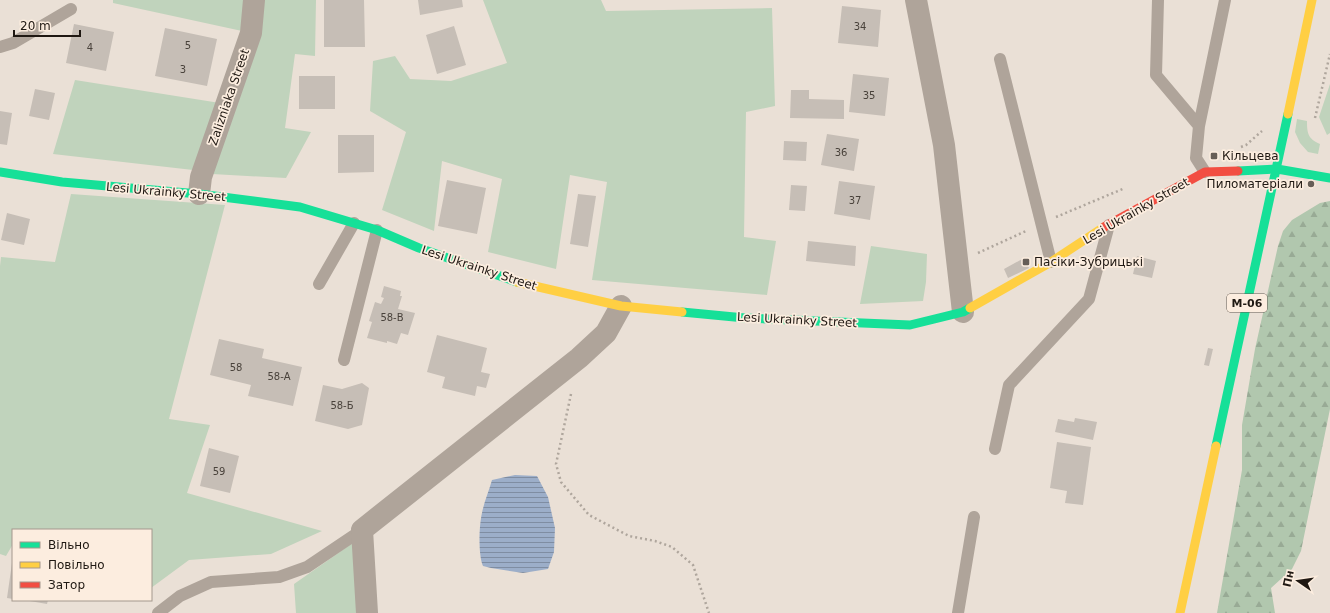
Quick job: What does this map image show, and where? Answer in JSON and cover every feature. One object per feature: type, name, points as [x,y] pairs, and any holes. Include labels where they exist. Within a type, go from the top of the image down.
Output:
[{"type":"main road","name":"М-06","points":[[1180,613],[1277,169],[1312,0]]},
{"type":"main road","name":"Lesi Ukrainky Street","points":[[0,172],[62,182],[199,194],[300,207],[377,230],[419,248],[524,284],[621,306],[745,318],[910,325],[963,312],[1051,262],[1109,224],[1205,172],[1277,169],[1330,178]]},
{"type":"street","name":"Zalizniaka Street","points":[[199,194],[201,177],[251,33],[254,0]]},
{"type":"street","points":[[916,0],[944,145],[963,312]]},
{"type":"street","points":[[367,613],[362,530],[579,358],[606,333],[621,306]]},
{"type":"lane","points":[[1158,0],[1156,75],[1199,126]]},
{"type":"lane","points":[[1205,172],[1196,158],[1199,126],[1225,0]]},
{"type":"lane","points":[[0,47],[13,42],[71,9]]},
{"type":"lane","points":[[1000,59],[1051,262]]},
{"type":"lane","points":[[318,284],[354,223]]},
{"type":"lane","points":[[995,448],[1009,385],[1089,299],[1109,224]]},
{"type":"lane","points":[[344,360],[377,230]]},
{"type":"lane","points":[[958,613],[974,517]]},
{"type":"lane","points":[[158,613],[180,596],[211,582],[279,577],[307,567],[362,530]]},
{"type":"path","points":[[1315,118],[1330,54]]},
{"type":"path","points":[[1239,147],[1246,145],[1262,130]]},
{"type":"path","points":[[977,254],[1041,224],[1126,188]]},
{"type":"path","points":[[579,358],[556,464],[561,482],[589,515],[629,536],[655,541],[672,547],[694,565],[709,613]]},
{"type":"green space","points":[[113,0],[316,0],[315,56],[295,54],[285,128],[311,132],[286,178],[212,174],[242,31],[113,3]]},
{"type":"green space","points":[[483,0],[601,0],[606,11],[772,8],[775,106],[746,112],[744,237],[776,241],[767,295],[592,280],[607,182],[570,175],[556,269],[488,252],[502,179],[442,161],[434,231],[382,210],[406,132],[370,111],[373,61],[395,56],[410,79],[451,81],[507,63]]},
{"type":"green space","points":[[75,80],[220,103],[193,170],[53,154]]},
{"type":"green space","points":[[1330,84],[1330,133],[1327,135],[1319,117]]},
{"type":"green space","points":[[1297,119],[1307,121],[1309,135],[1313,140],[1320,144],[1318,154],[1308,152],[1300,143],[1295,132]]},
{"type":"green space","points":[[71,194],[225,205],[169,419],[210,425],[187,493],[322,531],[271,554],[189,560],[152,587],[152,529],[12,529],[12,546],[6,556],[0,554],[1,257],[55,262]]},
{"type":"green space","points":[[1330,201],[1330,409],[1301,551],[1292,569],[1271,588],[1275,613],[1217,613],[1242,470],[1242,425],[1255,349],[1278,246],[1283,231],[1292,220],[1320,203]]},
{"type":"green space","points":[[871,246],[927,254],[926,282],[923,301],[860,304]]},
{"type":"green space","points":[[357,540],[359,613],[296,613],[294,584]]},
{"type":"water","points":[[515,475],[537,476],[548,497],[555,528],[554,552],[548,569],[523,573],[483,566],[481,561],[480,525],[483,509],[492,480]]},
{"type":"building","points":[[324,0],[364,0],[365,47],[324,47]]},
{"type":"building","points":[[418,0],[462,0],[463,7],[420,15]]},
{"type":"building","points":[[842,6],[881,10],[878,47],[838,43]]},
{"type":"building","points":[[74,24],[114,32],[106,71],[66,63]]},
{"type":"building","points":[[454,26],[466,65],[437,74],[426,35]]},
{"type":"building","points":[[165,28],[217,39],[207,86],[155,76]]},
{"type":"building","points":[[853,74],[889,78],[885,116],[849,112]]},
{"type":"building","points":[[299,76],[335,76],[335,109],[299,109]]},
{"type":"building","points":[[35,89],[55,93],[49,120],[29,116]]},
{"type":"building","points":[[791,90],[809,90],[809,99],[844,100],[844,119],[790,118]]},
{"type":"building","points":[[0,111],[12,113],[7,145],[0,144]]},
{"type":"building","points":[[827,134],[859,139],[854,171],[821,165]]},
{"type":"building","points":[[338,135],[374,135],[374,172],[338,173]]},
{"type":"building","points":[[784,141],[807,142],[806,161],[783,160]]},
{"type":"building","points":[[447,180],[486,188],[477,234],[438,226]]},
{"type":"building","points":[[839,181],[875,186],[870,220],[834,214]]},
{"type":"building","points":[[791,185],[807,186],[805,211],[789,210]]},
{"type":"building","points":[[578,194],[596,196],[588,247],[570,244]]},
{"type":"building","points":[[7,213],[30,219],[24,245],[1,240]]},
{"type":"building","points":[[808,241],[856,246],[855,266],[806,261]]},
{"type":"building","points":[[1137,256],[1156,261],[1152,278],[1133,274]]},
{"type":"building","points":[[1024,258],[1029,268],[1008,278],[1004,269]]},
{"type":"building","points":[[384,286],[401,291],[400,296],[402,296],[398,309],[415,313],[408,335],[401,333],[397,344],[367,338],[372,322],[369,321],[375,302],[381,304],[384,298],[381,297]]},
{"type":"building","points":[[437,335],[487,348],[481,372],[490,374],[486,388],[477,386],[475,396],[442,388],[445,377],[427,372]]},
{"type":"building","points":[[219,339],[264,349],[262,358],[302,367],[293,406],[248,396],[251,385],[210,375]]},
{"type":"building","points":[[1208,348],[1213,349],[1209,366],[1204,365]]},
{"type":"building","points":[[362,383],[369,388],[362,425],[348,429],[315,421],[323,385],[342,389]]},
{"type":"building","points":[[1075,418],[1097,422],[1093,440],[1055,432],[1058,419],[1074,422]]},
{"type":"building","points":[[1057,442],[1091,447],[1083,505],[1065,503],[1067,491],[1050,488]]},
{"type":"building","points":[[209,448],[239,456],[230,493],[200,486]]},
{"type":"building","points":[[12,563],[12,599],[7,598]]},
{"type":"building","points":[[30,601],[48,601],[47,604]]},
{"type":"traffic: fast","points":[[1216,446],[1288,114]]},
{"type":"traffic: fast","points":[[1238,171],[1277,169],[1330,178]]},
{"type":"traffic: fast","points":[[0,172],[62,182],[199,194],[300,207],[377,230],[419,248],[517,282]]},
{"type":"traffic: fast","points":[[682,312],[745,318],[910,325],[963,312],[970,308]]},
{"type":"traffic: slow","points":[[1288,114],[1312,0]]},
{"type":"traffic: slow","points":[[970,308],[1051,262],[1104,227]]},
{"type":"traffic: slow","points":[[517,282],[621,306],[682,312]]},
{"type":"traffic: slow","points":[[1180,613],[1216,446]]},
{"type":"traffic: jam","points":[[1104,227],[1205,172],[1238,171]]},
{"type":"place","name":"Кільцева","points":[[1214,156]]},
{"type":"place","name":"Пиломатеріали","points":[[1311,184]]},
{"type":"place","name":"Пасіки-Зубрицькі","points":[[1026,262]]}]
